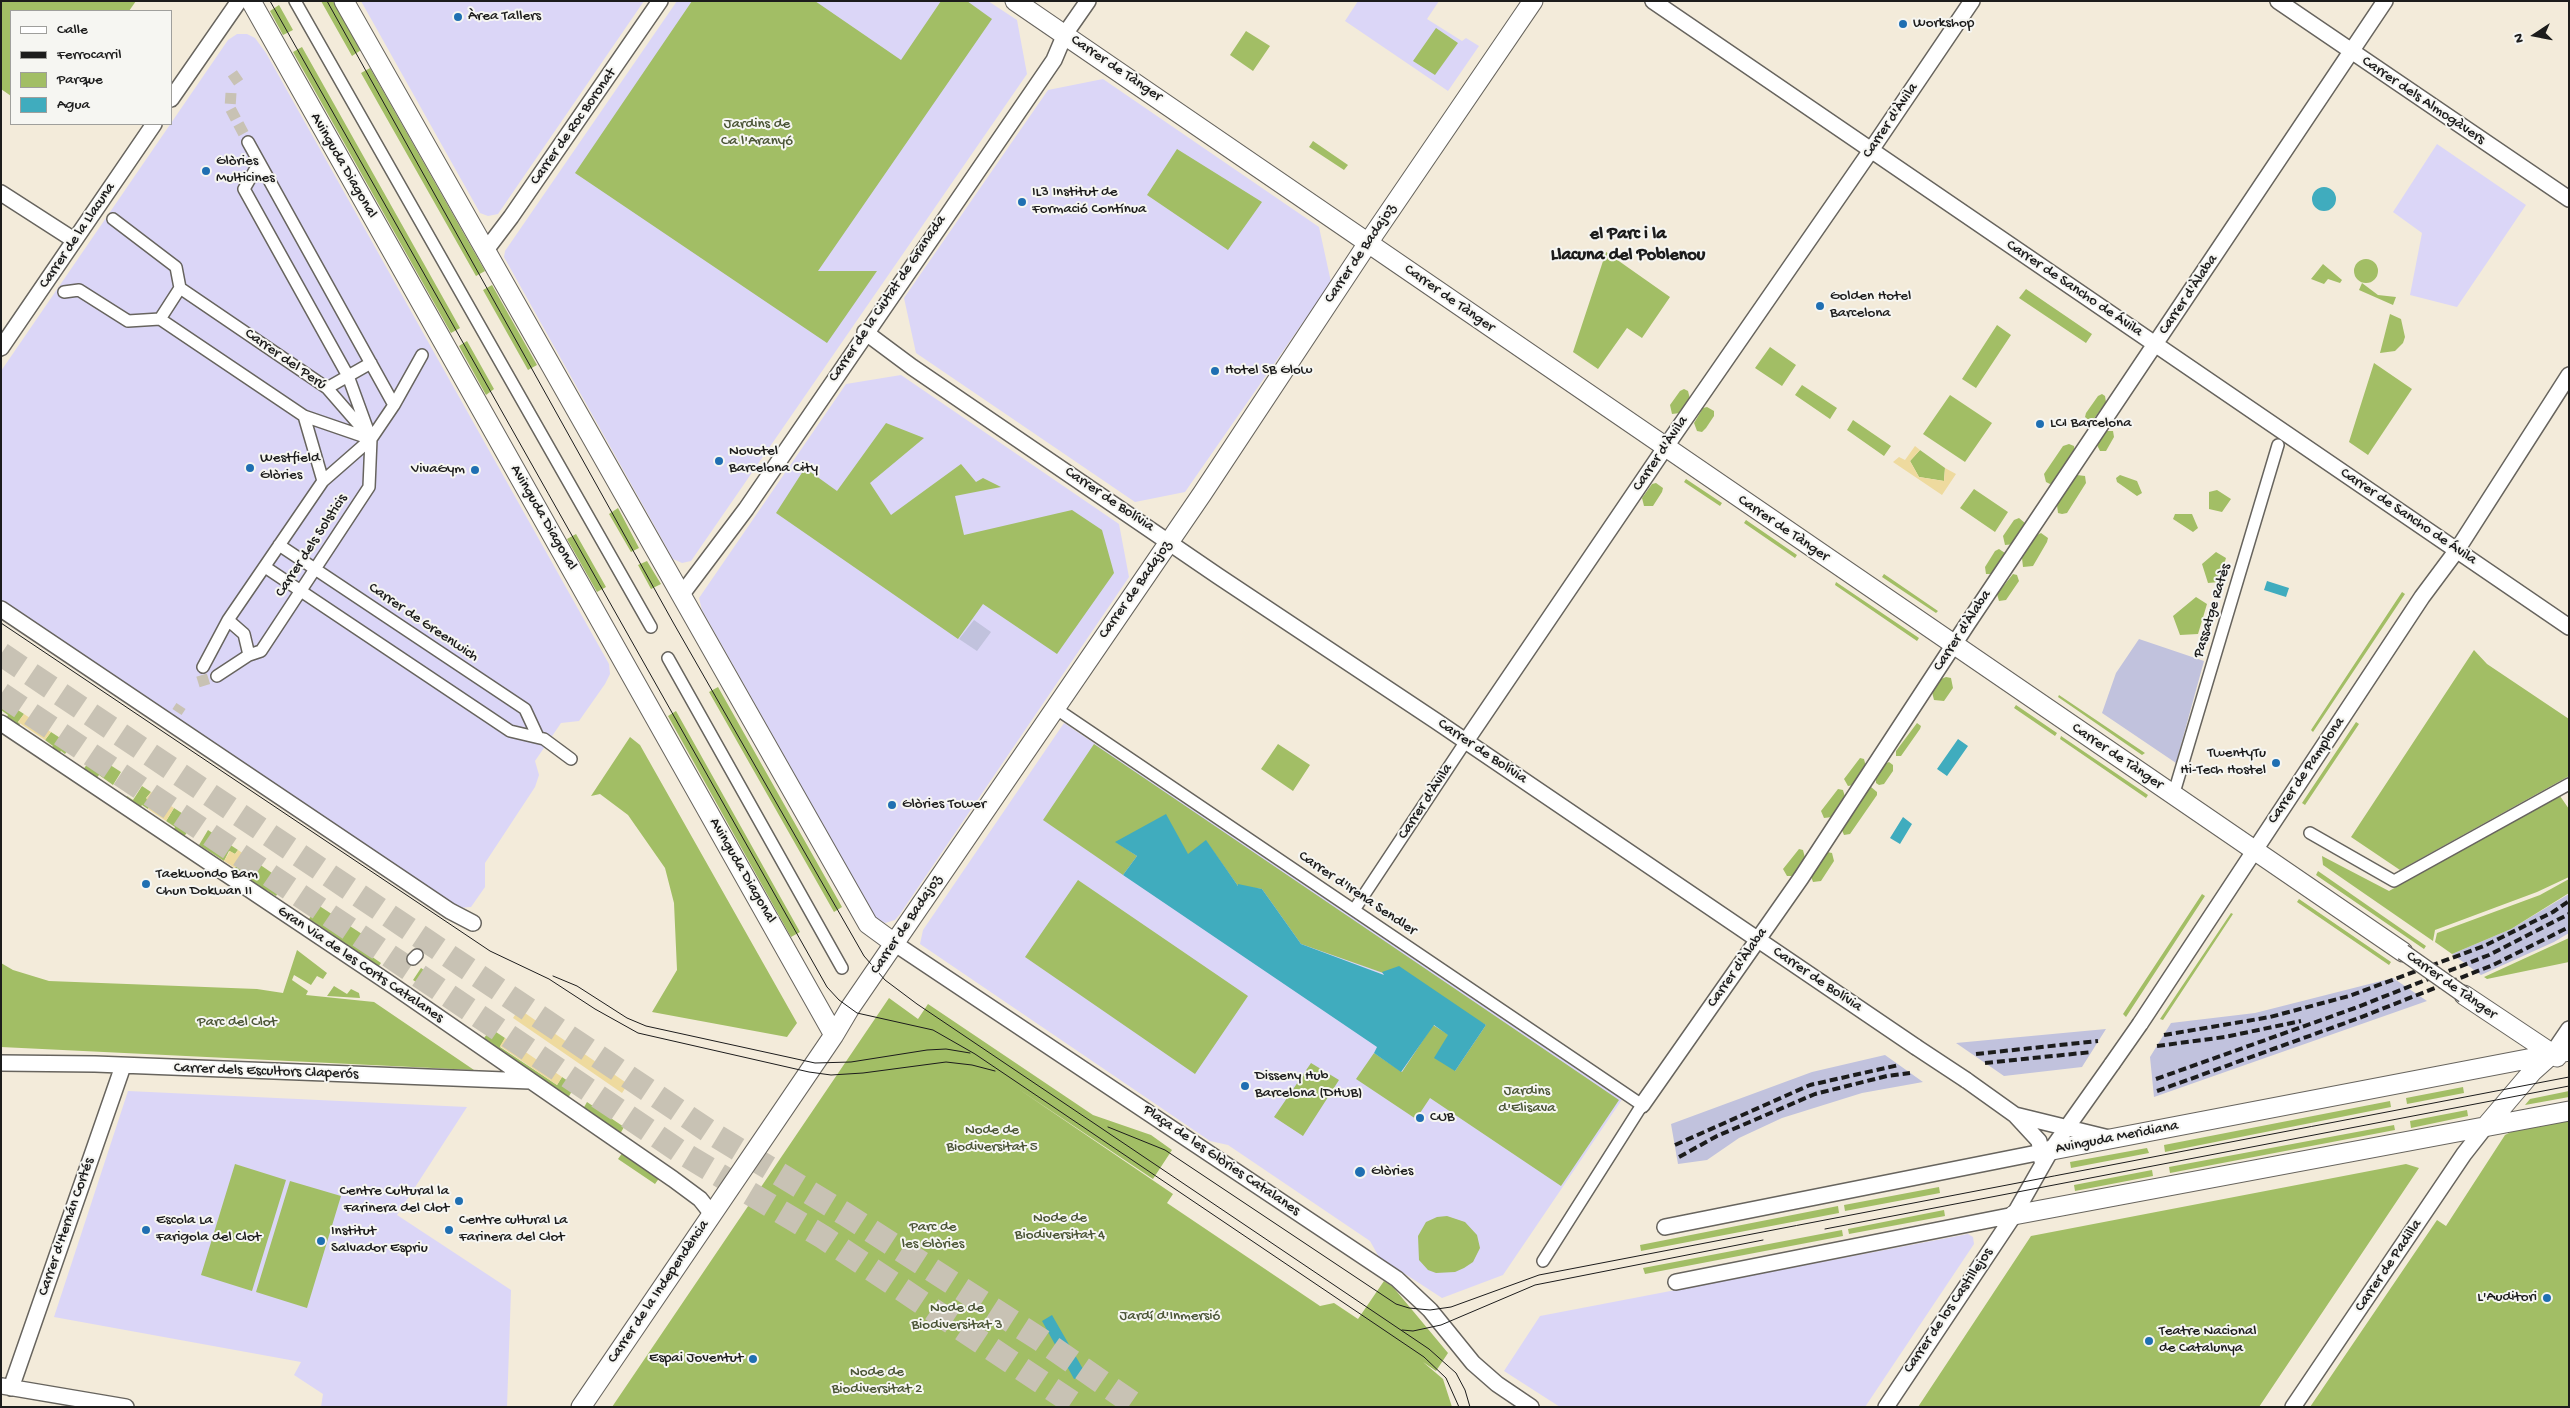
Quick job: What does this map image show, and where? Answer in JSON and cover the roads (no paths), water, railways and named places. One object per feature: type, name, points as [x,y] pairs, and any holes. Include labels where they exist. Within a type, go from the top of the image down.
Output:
[{"type":"street","points":[[172,97],[239,1]]},
{"type":"street","name":"Avinguda Diagonal","points":[[251,1],[834,1035]]},
{"type":"street","points":[[295,1],[650,627]]},
{"type":"street","points":[[344,1],[868,924],[894,943]]},
{"type":"street","name":"Carrer de Roc Boronat","points":[[486,250],[511,217],[660,1]]},
{"type":"street","name":"Carrer de Tànger","points":[[1014,1],[1065,34],[1664,449],[1954,644],[2464,995],[2560,1053],[2569,1064]]},
{"type":"street","name":"Carrer de la Ciutat de Granada","points":[[682,594],[746,508],[865,332],[1054,60],[1065,34],[1088,1]]},
{"type":"street","name":"Carrer de Badajoz","points":[[736,1178],[834,1035],[894,943],[1170,542],[1368,243],[1533,1]]},
{"type":"street","name":"Carrer de Sancho de Ávila","points":[[1653,1],[2569,628]]},
{"type":"street","name":"Carrer d'Àvila","points":[[1354,910],[1664,449],[1972,1]]},
{"type":"street","name":"Carrer dels Almogàvers","points":[[2278,1],[2569,199]]},
{"type":"street","name":"Carrer d'Àlaba","points":[[1543,1262],[1642,1105],[1758,940],[1954,644],[2386,1]]},
{"type":"street","name":"Carrer de la Llacuna","points":[[1,348],[153,125]]},
{"type":"street","points":[[248,142],[394,405]]},
{"type":"street","points":[[259,163],[244,189],[348,376],[371,439]]},
{"type":"street","points":[[1,192],[74,240]]},
{"type":"street","points":[[113,219],[176,267],[180,288],[160,319]]},
{"type":"street","name":"Carrer del Perú","points":[[180,288],[326,388],[371,439]]},
{"type":"street","points":[[64,292],[79,290],[128,321],[160,319],[304,416],[371,439]]},
{"type":"street","name":"Carrer de Bolívia","points":[[865,332],[912,367],[2015,1115],[2113,1139]]},
{"type":"street","name":"Carrer dels Solsticis","points":[[203,667],[228,620],[323,481],[371,439],[394,405],[422,356]]},
{"type":"street","points":[[326,388],[371,363]]},
{"type":"street","name":"Carrer de Pamplona","points":[[2014,1215],[2045,1156],[2067,1128],[2140,1024],[2422,597],[2457,550],[2569,375]]},
{"type":"street","points":[[304,416],[323,481]]},
{"type":"street","name":"Carrer dels Solsticis","points":[[217,676],[249,655],[261,651],[369,487],[371,439]]},
{"type":"street","name":"Passatge Ratès","points":[[2176,786],[2278,445]]},
{"type":"street","name":"Carrer de Greenwich","points":[[280,546],[525,709],[543,740]]},
{"type":"street","points":[[265,567],[510,731],[543,740],[571,759]]},
{"type":"street","points":[[1,609],[450,911],[473,923]]},
{"type":"street","points":[[228,620],[244,634],[249,655]]},
{"type":"street","points":[[668,658],[842,968]]},
{"type":"street","name":"Carrer d'Irena Sendler","points":[[1056,708],[1642,1105]]},
{"type":"street","name":"Gran Via de les Corts Catalanes","points":[[1,723],[392,985],[686,1188],[700,1198],[712,1214]]},
{"type":"street","points":[[2310,833],[2394,881],[2569,784]]},
{"type":"street","name":"Plaça de les Glòries Catalanes","points":[[894,943],[1397,1279],[1430,1310],[1473,1364],[1513,1402],[1531,1407]]},
{"type":"street","points":[[2486,1126],[2532,1072],[2560,1053],[2569,1029]]},
{"type":"street","name":"Avinguda Meridiana","points":[[1665,1227],[2045,1156],[2113,1139],[2560,1053]]},
{"type":"street","name":"Carrer dels Escultors Claperós","points":[[1,1063],[530,1081]]},
{"type":"street","name":"Carrer d'Hernán Cortés","points":[[6,1387],[123,1066]]},
{"type":"street","points":[[1676,1282],[2014,1215],[2569,1111]]},
{"type":"street","points":[[2015,1115],[2039,1141],[2045,1156]]},
{"type":"street","name":"Carrer de Padilla","points":[[2293,1407],[2464,1154],[2486,1126]]},
{"type":"street","name":"Carrer de la Independència","points":[[581,1407],[736,1178]]},
{"type":"street","name":"Carrer de los Castillejos","points":[[1886,1407],[2014,1215]]},
{"type":"street","points":[[6,1387],[126,1407]]},
{"type":"water","points":[[2324,187],[2333,190],[2336,199],[2333,208],[2324,211],[2315,208],[2312,199],[2315,190]]},
{"type":"water","points":[[2267,581],[2289,588],[2286,597],[2264,590]]},
{"type":"water","points":[[1958,739],[1968,746],[1947,776],[1937,769]]},
{"type":"water","points":[[1166,814],[1188,854],[1206,840],[1238,886],[1238,884],[1262,889],[1301,944],[1384,975],[1382,972],[1399,966],[1486,1025],[1455,1071],[1434,1058],[1448,1035],[1434,1025],[1401,1072],[1374,1053],[1377,1047],[1123,875],[1137,856],[1115,842]]},
{"type":"water","points":[[1903,817],[1912,824],[1900,844],[1890,838]]},
{"type":"water","points":[[1052,1315],[1087,1376],[1074,1379],[1042,1321]]},
{"type":"tunnel","points":[[231,81],[241,74]]},
{"type":"tunnel","points":[[231,93],[230,108],[248,142]]},
{"type":"tunnel","points":[[1,654],[713,1134],[845,1214],[1041,1340],[1138,1407]]},
{"type":"tunnel","points":[[198,682],[217,676]]},
{"type":"tunnel","points":[[1,694],[679,1151],[823,1237],[1079,1407]]},
{"type":"tunnel","points":[[177,712],[181,706]]},
{"type":"tram line","points":[[270,1],[827,987],[839,1000],[857,1013],[933,1030],[975,1054],[1424,1357],[1446,1378],[1459,1407]]},
{"type":"tram line","points":[[327,1],[674,624],[864,956],[885,980],[917,1004],[1429,1349],[1456,1373],[1465,1390],[1470,1407]]},
{"type":"tram line","points":[[1,623],[490,951],[549,979],[595,1009],[638,1033],[809,1072],[831,1075],[863,1073],[946,1062],[972,1065],[995,1071]]},
{"type":"tram line","points":[[553,976],[577,986],[627,1018],[646,1026],[815,1063],[851,1062],[927,1050],[946,1049],[970,1053]]},
{"type":"tram line","points":[[1108,1127],[1165,1150],[1396,1304],[1409,1308],[1430,1310],[1451,1307],[1539,1275],[2569,1077]]},
{"type":"tram line","points":[[1825,1229],[2569,1086]]},
{"type":"tram line","points":[[1402,1330],[1413,1331],[1441,1325],[1535,1285],[1763,1240]]},
{"type":"railway","points":[[2164,1035],[2270,1017],[2349,996],[2484,946],[2553,912],[2569,901]]},
{"type":"railway","points":[[2156,1079],[2355,1008],[2489,955],[2569,914]]},
{"type":"railway","points":[[2157,1091],[2359,1018],[2493,965],[2569,927]]},
{"type":"railway","points":[[2157,1046],[2225,1037],[2301,1021]]},
{"type":"railway","points":[[1976,1054],[2098,1041]]},
{"type":"railway","points":[[1985,1063],[2092,1052]]},
{"type":"railway","points":[[1675,1145],[1810,1085],[1899,1065]]},
{"type":"railway","points":[[1679,1157],[1717,1136],[1815,1094],[1887,1076],[1910,1073]]},
{"type":"place","name":"Àrea Tallers","points":[[458,17]]},
{"type":"place","name":"Workshop","points":[[1903,24]]},
{"type":"place","name":"Glòries Multicines","points":[[206,171]]},
{"type":"place","name":"IL3 Institut de Formació Contínua","points":[[1022,202]]},
{"type":"place","name":"Golden Hotel Barcelona","points":[[1820,306]]},
{"type":"place","name":"Hotel SB Glow","points":[[1215,371]]},
{"type":"place","name":"LCI Barcelona","points":[[2040,424]]},
{"type":"place","name":"Novotel Barcelona City","points":[[719,461]]},
{"type":"place","name":"Westfield Glòries","points":[[250,468]]},
{"type":"place","name":"VivaGym","points":[[475,470]]},
{"type":"place","name":"TwentyTu Hi-Tech Hostel","points":[[2276,763]]},
{"type":"place","name":"Glòries Tower","points":[[892,805]]},
{"type":"place","name":"Taekwondo Bam Chun Dokwan II","points":[[146,884]]},
{"type":"place","name":"Disseny Hub Barcelona (DHUB)","points":[[1245,1086]]},
{"type":"place","name":"CUB","points":[[1420,1118]]},
{"type":"place","name":"Glòries","points":[[1360,1172]]},
{"type":"place","name":"Centre Cultural la Farinera del Clot","points":[[459,1201]]},
{"type":"place","name":"Escola La Farigola del Clot","points":[[146,1230]]},
{"type":"place","name":"Centre cultural La Farinera del Clot","points":[[449,1230]]},
{"type":"place","name":"Institut Salvador Espriu","points":[[321,1241]]},
{"type":"place","name":"L'Auditori","points":[[2547,1298]]},
{"type":"place","name":"Teatre Nacional de Catalunya","points":[[2149,1341]]},
{"type":"place","name":"Espai Joventut","points":[[753,1359]]},
{"type":"district","name":"el Parc i la Llacuna del Poblenou","points":[[1628,245]]},
{"type":"park label","name":"Jardins de Ca l'Aranyó","points":[[757,134]]},
{"type":"park label","name":"Parc del Clot","points":[[237,1023]]},
{"type":"park label","name":"Jardins d'Elisava","points":[[1527,1100]]},
{"type":"park label","name":"Node de Biodiversitat 5","points":[[992,1140]]},
{"type":"park label","name":"Node de Biodiversitat 4","points":[[1060,1228]]},
{"type":"park label","name":"Parc de les Glòries","points":[[933,1236]]},
{"type":"park label","name":"Jardí d'Inmersió","points":[[1170,1317]]},
{"type":"park label","name":"Node de Biodiversitat 3","points":[[957,1318]]},
{"type":"park label","name":"Node de Biodiversitat 2","points":[[877,1382]]}]
